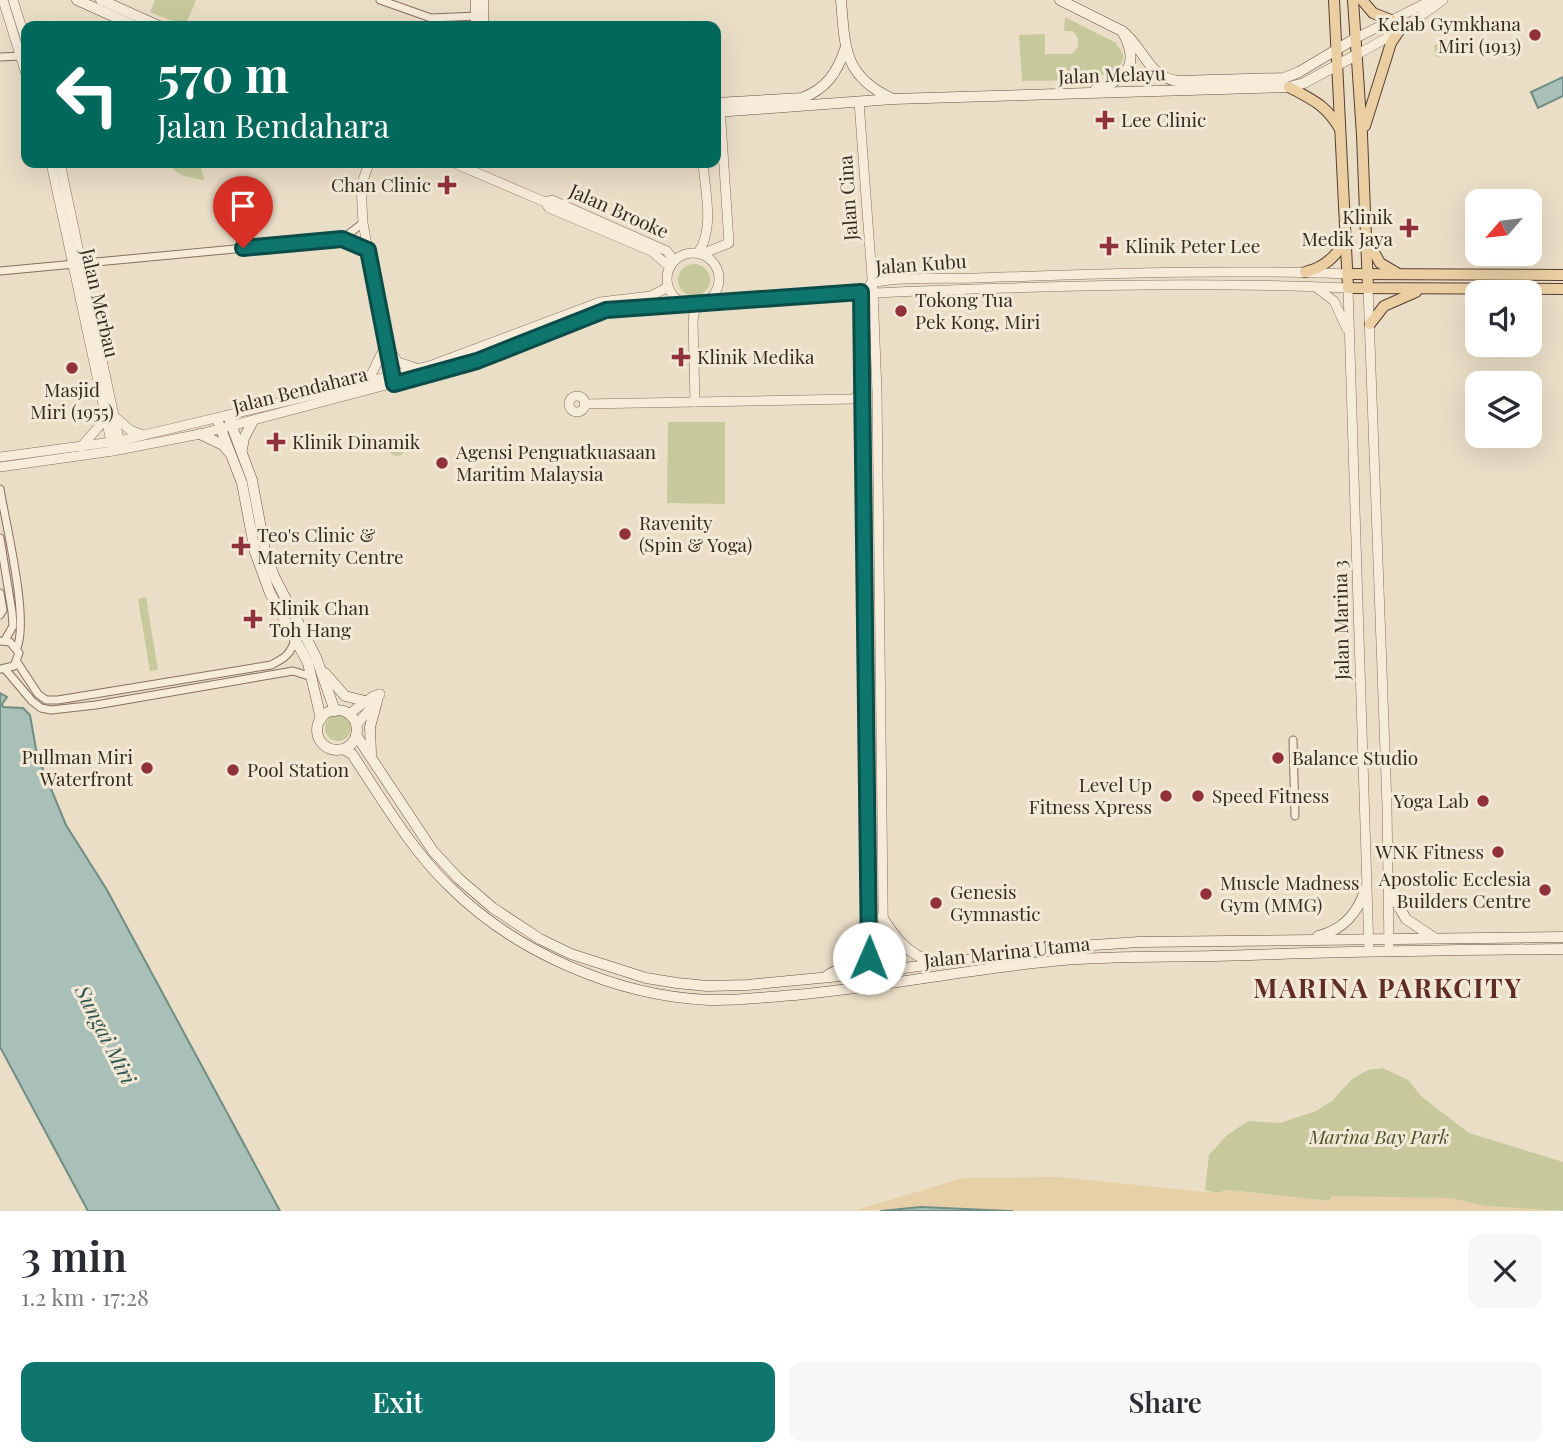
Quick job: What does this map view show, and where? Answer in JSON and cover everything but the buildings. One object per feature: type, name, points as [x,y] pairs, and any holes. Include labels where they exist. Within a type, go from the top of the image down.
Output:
[{"type":"main road","points":[[77,0],[121,5],[150,21]]},
{"type":"main road","points":[[476,0],[479,21]]},
{"type":"main road","points":[[479,21],[483,0]]},
{"type":"main road","points":[[841,0],[845,49],[853,66],[868,85],[893,99]]},
{"type":"main road","points":[[1060,0],[1122,31],[1130,49],[1131,60],[1127,71],[1108,85],[1087,93]]},
{"type":"main road","points":[[1335,0],[1348,288]]},
{"type":"main road","points":[[1353,0],[1358,54],[1368,288]]},
{"type":"main road","points":[[1362,0],[1373,13],[1391,20]]},
{"type":"main road","points":[[101,3],[128,21]]},
{"type":"main road","points":[[1362,135],[1391,43],[1399,30]]},
{"type":"main road","name":"Jalan Melayu","points":[[1122,31],[1158,74],[1178,81],[1284,78],[1356,38]]},
{"type":"main road","points":[[721,107],[810,95],[820,90],[832,78],[845,49]]},
{"type":"main road","name":"Jalan Melayu","points":[[721,107],[1289,87],[1304,83],[1358,54]]},
{"type":"main road","points":[[1289,87],[1320,103],[1330,112],[1342,131]]},
{"type":"main road","points":[[1366,237],[1380,262],[1399,274]]},
{"type":"main road","points":[[1306,272],[1319,269],[1328,262],[1346,239]]},
{"type":"main road","name":"Jalan Kubu","points":[[1348,274],[1563,275]]},
{"type":"main road","name":"Jalan Kubu","points":[[1348,288],[1563,289]]},
{"type":"main road","points":[[1370,324],[1391,301],[1425,288]]},
{"type":"main road","points":[[242,450],[244,438],[253,421]]},
{"type":"main road","points":[[224,422],[242,450],[255,492],[265,550],[274,576],[327,678],[345,696],[371,701],[371,754]]},
{"type":"main road","points":[[224,422],[231,454],[242,483],[257,570],[308,663],[321,719],[318,730],[321,741],[331,749],[349,746],[356,730],[349,714],[335,710],[321,719]]},
{"type":"main road","points":[[200,434],[223,445],[231,454]]},
{"type":"main road","points":[[316,657],[335,710]]},
{"type":"main road","name":"Jalan Marina Utama","points":[[356,730],[398,800],[433,851],[458,878],[493,908],[540,939],[571,954],[610,968],[677,983],[729,986],[821,978],[1064,947],[1139,942],[1563,937]]},
{"type":"main road","name":"Jalan Marina Utama","points":[[343,749],[352,754],[407,837],[449,886],[485,918],[512,937],[566,965],[643,990],[707,1000],[748,999],[871,987],[1063,960],[1369,951],[1563,949]]},
{"type":"main road","points":[[1304,940],[1328,934],[1348,921],[1362,902],[1366,887]]},
{"type":"main road","points":[[1388,887],[1406,919],[1434,937]]},
{"type":"main road","points":[[821,978],[838,970],[855,955],[862,944],[870,917]]},
{"type":"main road","points":[[883,917],[905,948],[925,960],[939,962]]},
{"type":"street","points":[[0,57],[21,56],[3,0]]},
{"type":"street","points":[[13,0],[21,25]]},
{"type":"street","points":[[380,0],[419,16],[479,21]]},
{"type":"street","points":[[1356,38],[1432,0]]},
{"type":"street","points":[[1358,54],[1443,0]]},
{"type":"street","name":"Jalan Cina","points":[[859,102],[877,392],[884,985]]},
{"type":"street","points":[[721,144],[729,243],[700,254],[685,254],[672,264],[668,273],[668,287],[672,295],[686,304],[702,304],[861,292],[866,787],[871,987]]},
{"type":"street","name":"Jalan Merbau","points":[[52,168],[78,263]]},
{"type":"street","name":"Jalan Merbau","points":[[61,168],[116,446]]},
{"type":"street","points":[[367,168],[361,186],[363,223],[393,380]]},
{"type":"street","name":"Jalan Brooke","points":[[467,168],[545,202],[552,200],[667,251],[672,264]]},
{"type":"street","points":[[700,254],[708,230],[703,168]]},
{"type":"street","points":[[342,239],[363,223]]},
{"type":"street","points":[[0,271],[342,239],[368,250]]},
{"type":"street","points":[[695,402],[694,313],[715,295],[719,276],[715,264],[700,254]]},
{"type":"street","name":"Jalan Kubu","points":[[861,292],[872,287],[1150,272],[1348,274]]},
{"type":"street","name":"Jalan Kubu","points":[[872,287],[1138,284],[1348,288]]},
{"type":"street","points":[[1314,286],[1334,301],[1344,319],[1351,341]]},
{"type":"street","name":"Jalan Bendahara","points":[[116,446],[145,435],[224,422],[359,384],[393,380],[600,302],[651,296],[668,287]]},
{"type":"street","name":"Jalan Marina 3","points":[[1348,288],[1369,951]]},
{"type":"street","name":"Jalan Marina 3","points":[[1368,288],[1389,951]]},
{"type":"street","name":"Jalan Bendahara","points":[[116,446],[200,434],[224,422],[253,421],[393,380],[477,361],[598,312],[686,304]]},
{"type":"street","points":[[386,345],[398,362],[419,369]]},
{"type":"street","points":[[359,384],[372,373],[386,345]]},
{"type":"street","points":[[584,404],[853,399],[863,391]]},
{"type":"street","points":[[81,446],[111,416],[131,430],[145,435]]},
{"type":"street","points":[[0,457],[81,446],[116,446]]},
{"type":"street","points":[[2,469],[116,446]]},
{"type":"street","points":[[0,489],[17,611],[13,626],[3,641],[17,648]]},
{"type":"street","points":[[0,538],[21,631],[17,662],[38,694],[46,700],[271,665],[285,658],[295,639]]},
{"type":"street","points":[[0,593],[3,610],[0,615]]},
{"type":"street","points":[[2,669],[10,668],[17,662]]},
{"type":"street","points":[[2,669],[32,701],[41,708],[51,710],[96,705],[293,671],[312,677]]},
{"type":"street","points":[[349,714],[371,701]]},
{"type":"street","points":[[356,730],[371,701]]},
{"type":"street","points":[[1293,740],[1295,816]]},
{"type":"green space","points":[[155,0],[196,0],[187,21],[172,21],[150,12]]},
{"type":"green space","points":[[1065,17],[1116,43],[1123,54],[1121,64],[1112,71],[1082,79],[1022,81],[1019,35],[1045,34],[1045,54],[1072,54],[1078,47],[1078,38],[1073,31],[1064,31]]},
{"type":"green space","points":[[1469,17],[1471,29],[1444,33],[1442,21]]},
{"type":"green space","points":[[1461,41],[1463,53],[1436,57],[1434,45]]},
{"type":"green space","points":[[173,168],[201,168],[204,180],[189,177]]},
{"type":"green space","points":[[694,264],[706,268],[710,280],[706,292],[694,296],[682,292],[678,280],[682,268]]},
{"type":"green space","points":[[668,422],[725,422],[725,504],[667,503]]},
{"type":"green space","points":[[397,440],[403,442],[403,454],[397,456],[391,454],[389,448],[391,442]]},
{"type":"green space","points":[[146,597],[158,670],[150,671],[138,599]]},
{"type":"green space","points":[[338,715],[347,719],[351,728],[347,737],[338,741],[329,737],[325,728],[329,719]]},
{"type":"green space","name":"Marina Bay Park","points":[[1383,1068],[1408,1080],[1422,1097],[1469,1133],[1563,1162],[1563,1211],[1484,1206],[1451,1198],[1329,1201],[1205,1190],[1209,1155],[1226,1136],[1248,1121],[1280,1123],[1316,1111],[1332,1101],[1352,1079],[1368,1070]]},
{"type":"sand","points":[[1058,1177],[1215,1193],[1228,1190],[1328,1201],[1332,1196],[1451,1198],[1484,1206],[1557,1211],[1013,1211],[921,1207],[853,1211],[963,1178]]},
{"type":"water","points":[[1563,77],[1563,96],[1538,108],[1531,92]]},
{"type":"water","name":"Sungai Miri","points":[[0,693],[7,697],[3,707],[23,708],[30,715],[37,755],[66,825],[107,890],[280,1211],[88,1211],[0,1047]]},
{"type":"water","points":[[921,1207],[1009,1211],[880,1211]]},
{"type":"place","name":"Kelab Gymkhana Miri (1913)","points":[[1535,35]]},
{"type":"place","name":"Lee Clinic","points":[[1105,120]]},
{"type":"place","name":"Chan Clinic","points":[[447,185]]},
{"type":"place","name":"Klinik Medik Jaya","points":[[1409,228]]},
{"type":"place","name":"Klinik Peter Lee","points":[[1109,246]]},
{"type":"place","name":"Tokong Tua Pek Kong, Miri","points":[[901,311]]},
{"type":"place","name":"Klinik Medika","points":[[681,357]]},
{"type":"place","name":"Masjid Miri (1955)","points":[[72,368]]},
{"type":"place","name":"Klinik Dinamik","points":[[276,442]]},
{"type":"place","name":"Agensi Penguatkuasaan Maritim Malaysia","points":[[442,463]]},
{"type":"place","name":"Ravenity (Spin & Yoga)","points":[[625,534]]},
{"type":"place","name":"Teo's Clinic & Maternity Centre","points":[[241,546]]},
{"type":"place","name":"Klinik Chan Toh Hang","points":[[253,619]]},
{"type":"place","name":"Balance Studio","points":[[1278,758]]},
{"type":"place","name":"Pullman Miri Waterfront","points":[[147,768]]},
{"type":"place","name":"Pool Station","points":[[233,770]]},
{"type":"place","name":"Level Up Fitness Xpress","points":[[1166,796]]},
{"type":"place","name":"Speed Fitness","points":[[1198,796]]},
{"type":"place","name":"Yoga Lab","points":[[1483,801]]},
{"type":"place","name":"WNK Fitness","points":[[1498,852]]},
{"type":"place","name":"Apostolic Ecclesia Builders Centre","points":[[1545,890]]},
{"type":"place","name":"Muscle Madness Gym (MMG)","points":[[1206,894]]},
{"type":"place","name":"Genesis Gymnastic","points":[[936,903]]},
{"type":"district","name":"MARINA PARKCITY","points":[[1388,989]]},
{"type":"route","points":[[243,248],[342,239],[368,250],[394,384],[477,361],[606,310],[861,292],[869,958]]}]
